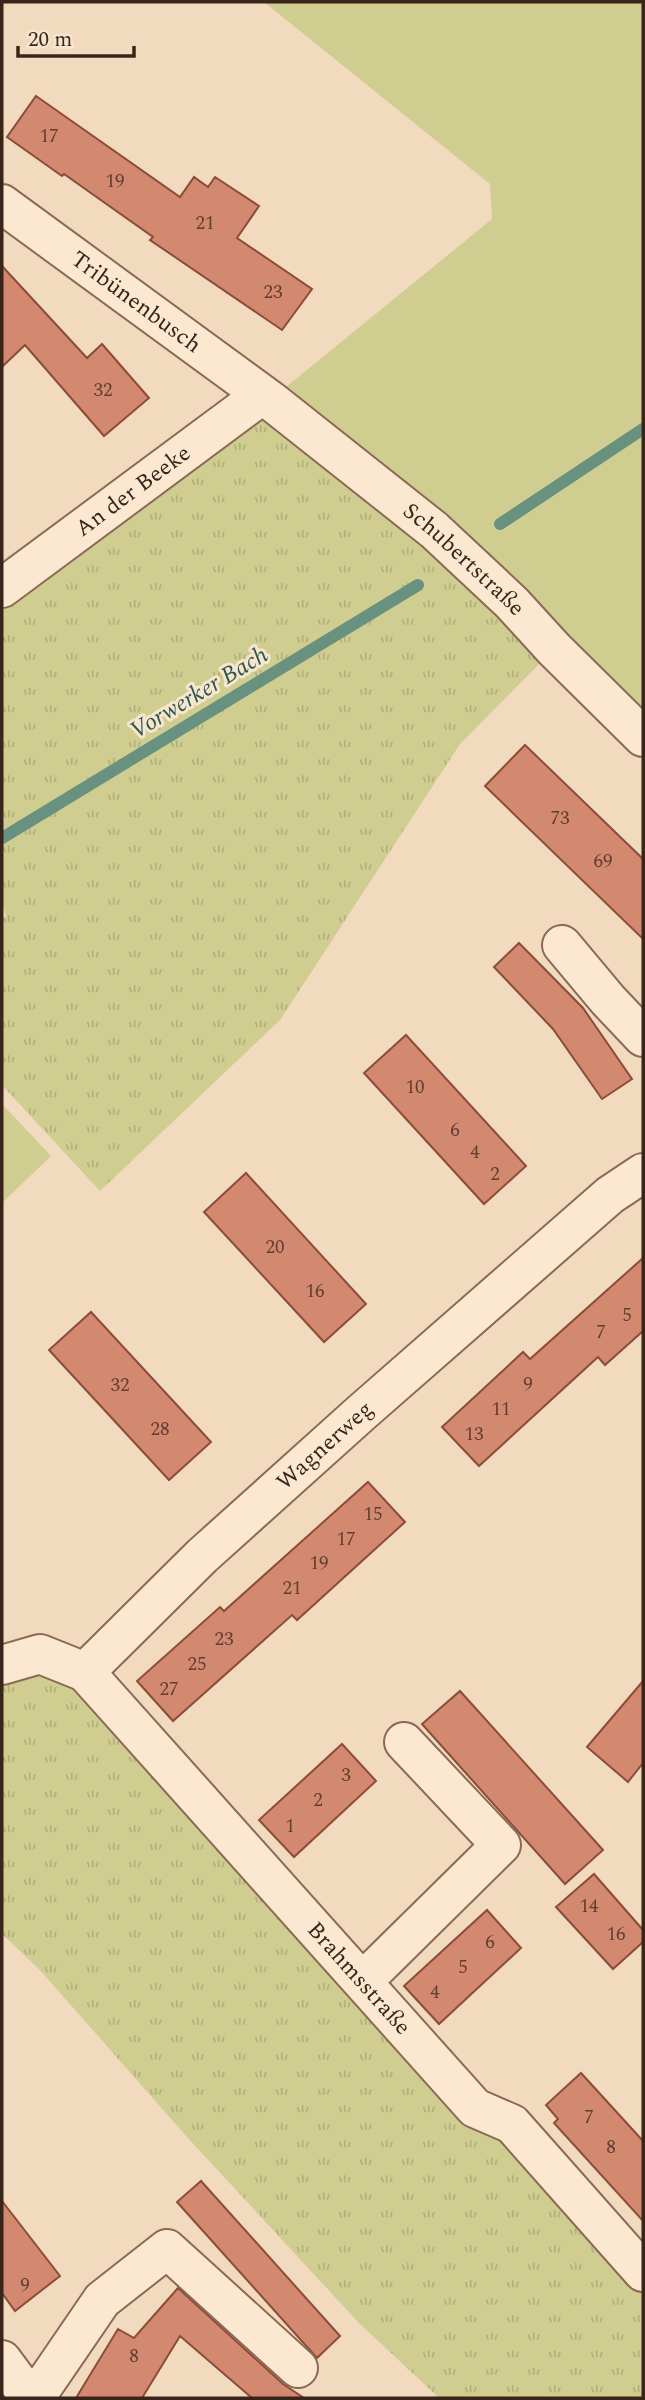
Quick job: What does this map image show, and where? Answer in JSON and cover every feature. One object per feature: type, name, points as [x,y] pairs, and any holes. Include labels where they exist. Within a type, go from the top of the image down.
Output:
[{"type":"street","name":"Tribünenbusch","points":[[2,204],[266,398]]},
{"type":"street","name":"An der Beeke","points":[[2,588],[266,398]]},
{"type":"street","name":"Schubertstraße","points":[[266,398],[434,530],[512,603],[554,649],[643,737]]},
{"type":"street","points":[[562,944],[643,1037]]},
{"type":"street","name":"Wagnerweg","points":[[85,1672],[202,1556],[361,1412],[610,1195],[643,1173]]},
{"type":"street","points":[[2,1665],[40,1654],[85,1672]]},
{"type":"street","name":"Brahmsstraße","points":[[85,1672],[475,2108],[512,2124],[643,2272]]},
{"type":"street","points":[[363,1982],[501,1845],[404,1742]]},
{"type":"street","points":[[2,2360],[33,2398],[102,2300],[167,2249],[298,2368]]},
{"type":"green space","points":[[264,2],[643,2],[643,737],[270,400],[492,219],[490,184]]},
{"type":"green space","points":[[270,400],[554,649],[460,744],[280,1020],[100,1191],[2,1085],[2,919],[6,916],[2,903],[2,611]]},
{"type":"green space","points":[[2,1104],[51,1156],[2,1203]]},
{"type":"green space","points":[[2,1665],[85,1672],[643,2272],[643,2398],[439,2398],[359,2323],[187,2137],[39,1969],[2,1934]]},
{"type":"building","points":[[36,96],[180,197],[194,177],[208,187],[215,177],[259,206],[237,238],[312,289],[282,330],[150,240],[153,237],[64,174],[62,176],[7,137]]},
{"type":"building","points":[[2,266],[87,358],[102,344],[149,398],[104,436],[25,345],[2,367]]},
{"type":"building","points":[[525,745],[643,859],[643,939],[485,786]]},
{"type":"building","points":[[519,943],[583,1008],[632,1079],[602,1099],[553,1029],[494,967]]},
{"type":"building","points":[[406,1035],[526,1166],[484,1204],[364,1073]]},
{"type":"building","points":[[246,1173],[366,1304],[324,1342],[204,1212]]},
{"type":"building","points":[[643,1258],[643,1331],[605,1365],[598,1357],[479,1466],[442,1427],[523,1352],[530,1359]]},
{"type":"building","points":[[91,1312],[211,1442],[169,1480],[49,1350]]},
{"type":"building","points":[[368,1482],[405,1522],[297,1620],[292,1615],[173,1721],[137,1681],[220,1607],[224,1611]]},
{"type":"building","points":[[643,1681],[643,1763],[628,1782],[587,1747]]},
{"type":"building","points":[[460,1691],[603,1850],[565,1884],[422,1724]]},
{"type":"building","points":[[342,1744],[376,1781],[294,1857],[259,1820]]},
{"type":"building","points":[[594,1874],[643,1930],[643,1942],[613,1969],[556,1907]]},
{"type":"building","points":[[487,1910],[521,1948],[439,2024],[404,1986]]},
{"type":"building","points":[[581,2073],[643,2141],[643,2221],[554,2123],[558,2119],[546,2105]]},
{"type":"building","points":[[201,2181],[340,2336],[317,2358],[177,2202]]},
{"type":"building","points":[[2,2201],[60,2276],[15,2311],[2,2293]]},
{"type":"building","points":[[178,2288],[283,2384],[304,2398],[252,2398],[180,2336],[142,2398],[76,2398],[118,2329],[134,2338]]},
{"type":"waterway","name":"Vorwerker Bach","points":[[500,524],[643,429]]},
{"type":"waterway","name":"Vorwerker Bach","points":[[2,838],[418,585]]}]
